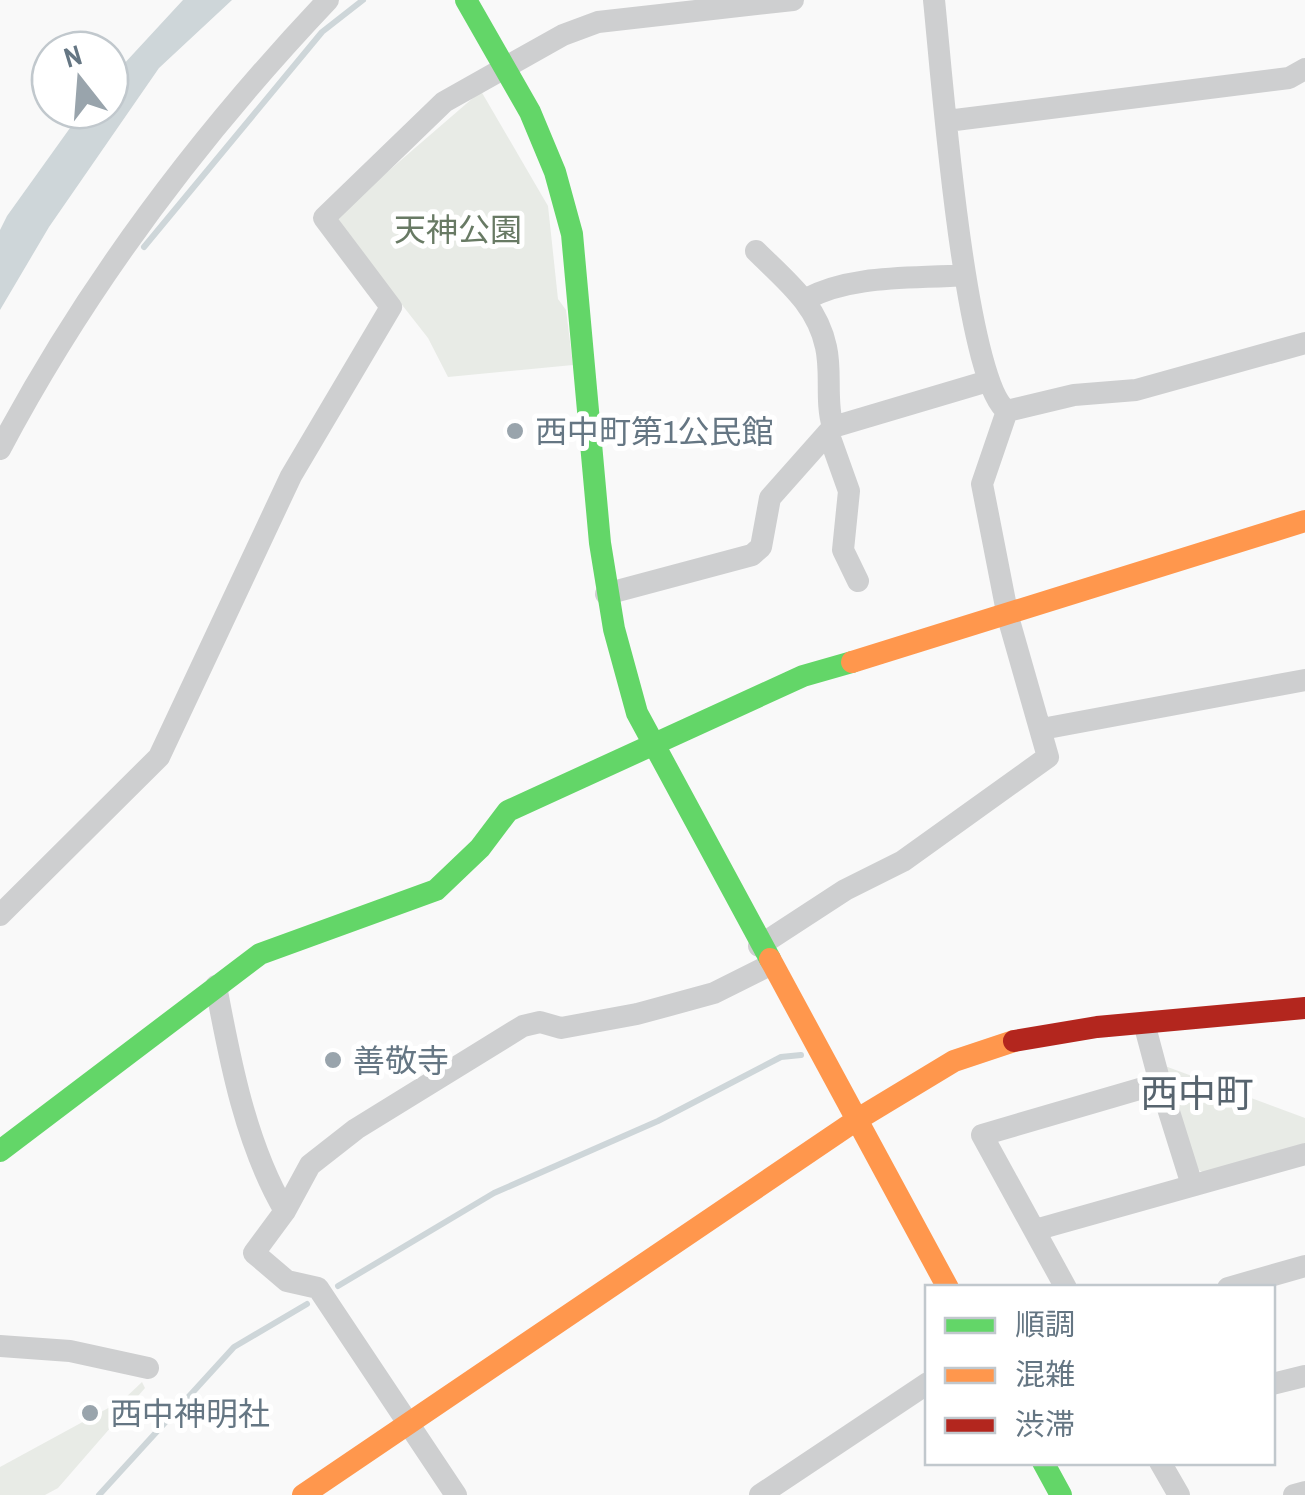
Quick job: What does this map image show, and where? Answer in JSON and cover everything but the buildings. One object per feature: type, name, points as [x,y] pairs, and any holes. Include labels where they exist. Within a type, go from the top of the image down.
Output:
[{"type":"street","points":[[0,449],[164,186],[240,92],[328,0]]},
{"type":"street","points":[[466,0],[506,66],[549,156],[572,231],[580,280],[606,594],[620,665],[652,747],[946,1285]]},
{"type":"street","points":[[0,915],[159,757],[291,476],[392,307],[324,218],[444,102],[506,66],[598,22],[793,0]]},
{"type":"street","points":[[934,0],[965,275],[996,404],[1007,411],[1074,396],[1136,390],[1305,343]]},
{"type":"street","points":[[948,121],[1288,78],[1305,70]]},
{"type":"street","points":[[756,251],[806,300],[826,347],[831,431],[848,491],[843,550],[858,581]]},
{"type":"street","points":[[806,300],[827,288],[853,283],[965,275]]},
{"type":"street","points":[[606,594],[752,556],[761,547],[770,498],[814,445],[831,431],[988,381]]},
{"type":"street","points":[[456,1495],[318,1288],[288,1281],[254,1253],[286,1211],[310,1165],[356,1129],[523,1026],[540,1022],[560,1028],[637,1014],[714,993],[844,890],[902,860],[1048,757],[1008,616],[982,484],[1007,411]]},
{"type":"street","points":[[0,1151],[260,954],[436,890],[480,848],[508,811],[803,676],[1008,616],[1305,520]]},
{"type":"street","points":[[1042,730],[1305,680]]},
{"type":"street","points":[[216,986],[228,1052],[262,1162],[286,1211]]},
{"type":"street","points":[[303,1495],[858,1120],[954,1062],[1020,1040],[1305,1008]]},
{"type":"street","points":[[1144,1024],[1192,1185]]},
{"type":"street","points":[[1064,1285],[982,1135],[1160,1083]]},
{"type":"street","points":[[1035,1230],[1305,1154]]},
{"type":"street","points":[[1238,1285],[1305,1266]]},
{"type":"street","points":[[0,1346],[70,1351],[148,1368]]},
{"type":"street","points":[[1275,1383],[1305,1376]]},
{"type":"street","points":[[760,1495],[925,1385]]},
{"type":"street","points":[[1045,1465],[1060,1495]]},
{"type":"street","points":[[1162,1465],[1179,1495]]},
{"type":"street","points":[[1294,1495],[1305,1492]]},
{"type":"green space","name":"天神公園","points":[[481,91],[548,206],[558,299],[566,310],[573,365],[448,377],[428,338],[334,218]]},
{"type":"green space","points":[[1165,1066],[1305,1118],[1305,1144],[1204,1173],[1195,1168]]},
{"type":"green space","points":[[142,1382],[145,1388],[58,1488],[45,1495],[0,1495],[0,1467],[123,1400]]},
{"type":"shaded area","points":[[183,0],[232,0],[159,68],[130,110],[130,57]]},
{"type":"shaded area","points":[[69,130],[116,130],[49,227],[0,310],[0,230]]},
{"type":"waterway","points":[[144,247],[322,32],[363,0]]},
{"type":"waterway","points":[[338,1286],[494,1193],[658,1121],[781,1057],[801,1055]]},
{"type":"waterway","points":[[99,1495],[234,1347],[307,1304]]},
{"type":"traffic: fast","points":[[466,0],[530,112],[555,172],[572,234],[600,543],[614,629],[637,713],[770,959]]},
{"type":"traffic: fast","points":[[0,1151],[260,954],[436,890],[480,848],[508,811],[803,676],[852,662]]},
{"type":"traffic: fast","points":[[1045,1465],[1061,1495]]},
{"type":"traffic: slow","points":[[852,662],[1305,521]]},
{"type":"traffic: slow","points":[[770,959],[946,1285]]},
{"type":"traffic: slow","points":[[303,1495],[858,1119],[954,1061],[1014,1041]]},
{"type":"traffic: jam","points":[[1014,1041],[1097,1027],[1305,1008]]},
{"type":"place","name":"西中町第1公民館","points":[[515,431]]},
{"type":"place","name":"善敬寺","points":[[333,1060]]},
{"type":"place","name":"西中神明社","points":[[90,1413]]},
{"type":"district","name":"西中町","points":[[1197,1093]]}]
